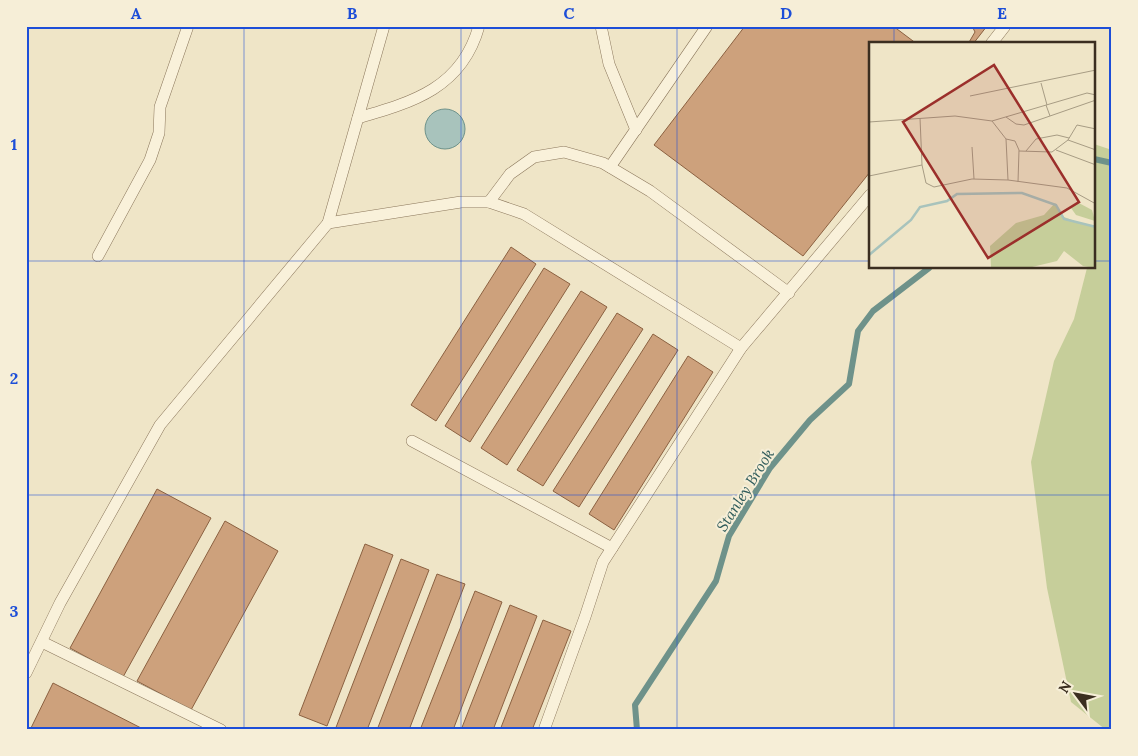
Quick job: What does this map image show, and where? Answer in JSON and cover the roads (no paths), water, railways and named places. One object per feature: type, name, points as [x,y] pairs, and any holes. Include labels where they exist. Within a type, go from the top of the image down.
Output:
[{"type":"lane","points":[[98,256],[150,160],[158,133],[160,107],[188,26]]},
{"type":"lane","points":[[26,673],[60,602],[160,425],[328,223],[384,26]]},
{"type":"lane","points":[[358,118],[379,112],[436,89],[450,78],[463,61],[475,42],[479,26]]},
{"type":"lane","points":[[601,26],[608,64],[636,130]]},
{"type":"lane","points":[[610,167],[707,26]]},
{"type":"lane","points":[[993,42],[1005,26]]},
{"type":"lane","points":[[489,202],[510,174],[534,157],[564,152],[603,163],[650,191],[788,293]]},
{"type":"lane","points":[[544,730],[603,562],[741,348],[869,196]]},
{"type":"lane","points":[[328,223],[384,215],[432,205],[460,202],[489,202],[524,214],[741,348]]},
{"type":"lane","points":[[412,441],[612,548]]},
{"type":"lane","points":[[42,642],[221,730]]},
{"type":"water","points":[[449,109],[456,112],[462,118],[465,129],[464,137],[456,146],[449,149],[441,149],[434,146],[426,137],[425,125],[428,118],[437,110]]},
{"type":"waterway","name":"Stanley Brook","points":[[1096,159],[1112,163]]},
{"type":"waterway","name":"Stanley Brook","points":[[637,730],[635,705],[716,581],[729,536],[770,468],[810,420],[849,384],[858,331],[873,311],[928,269]]}]
